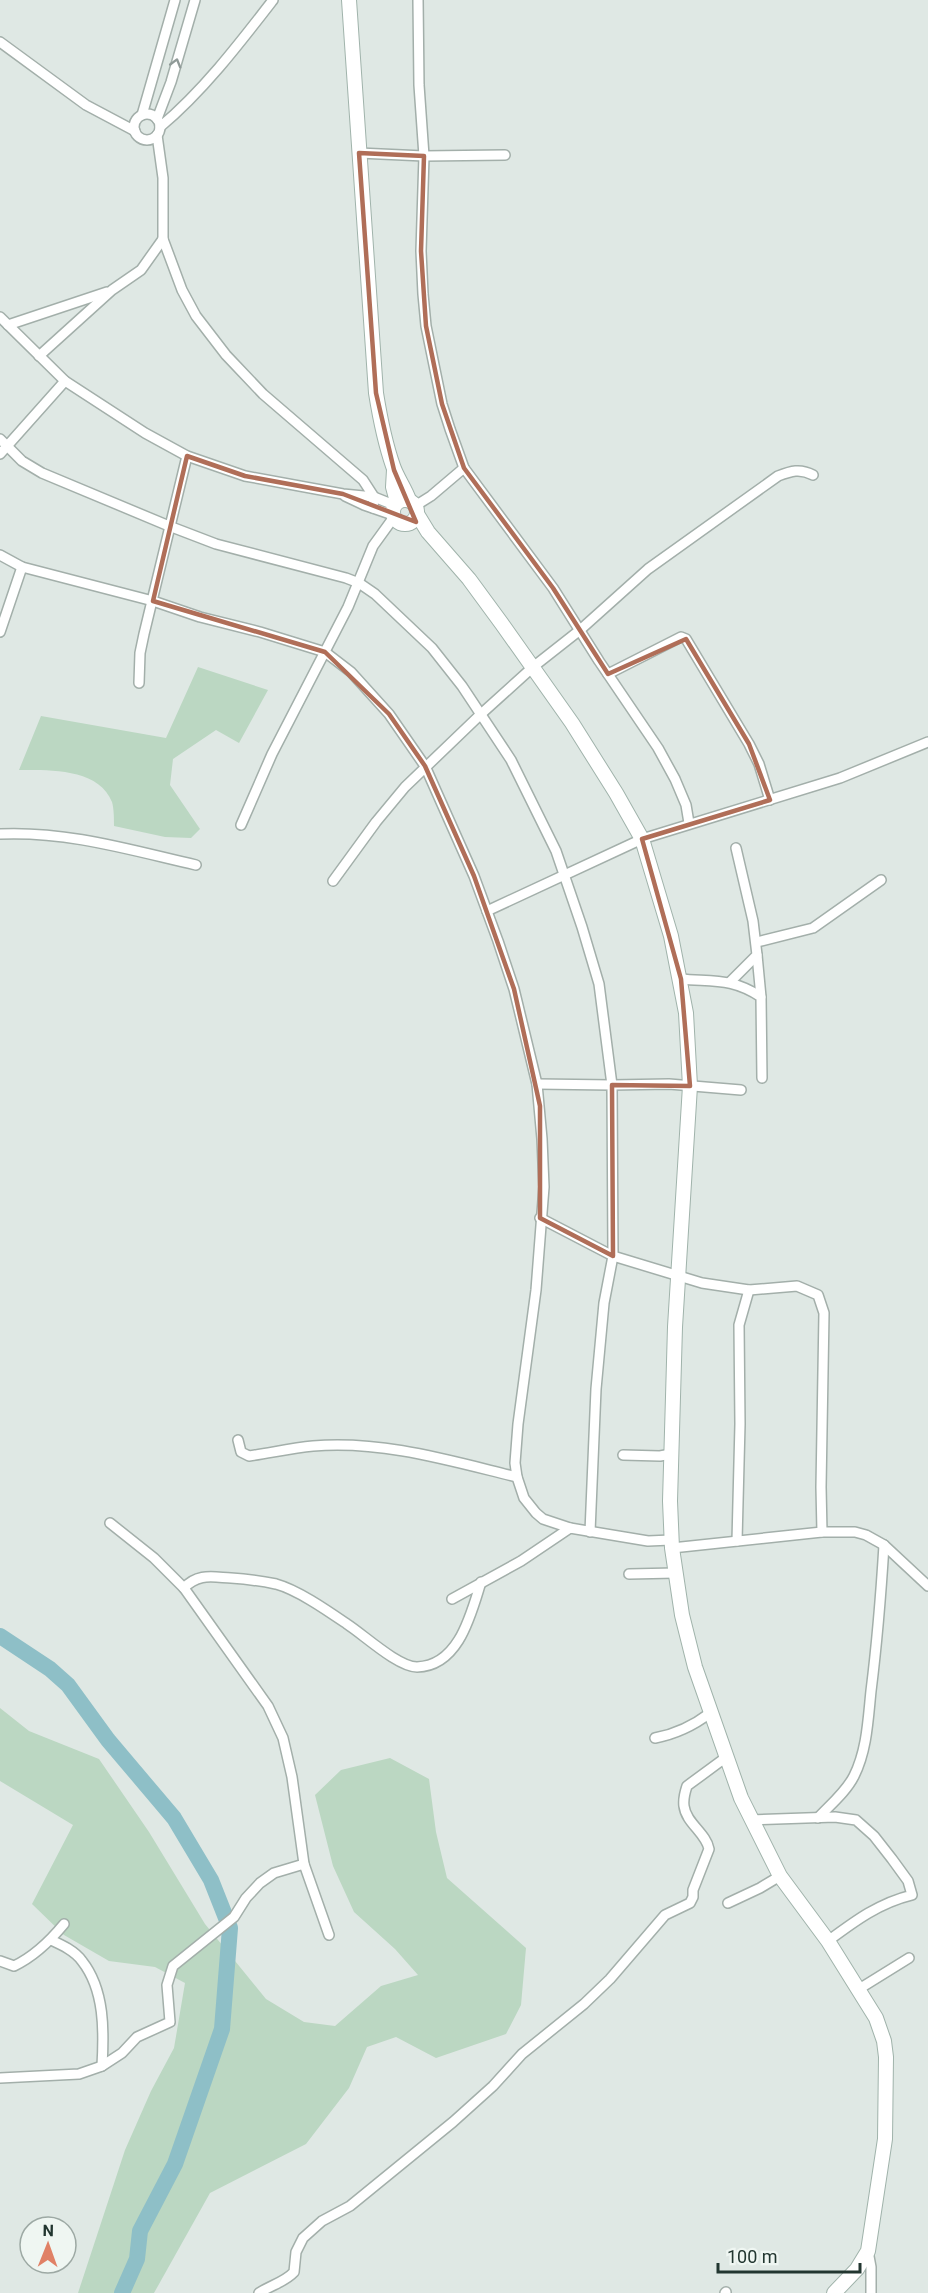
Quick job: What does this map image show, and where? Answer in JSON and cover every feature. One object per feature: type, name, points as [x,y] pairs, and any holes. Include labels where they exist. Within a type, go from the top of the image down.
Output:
[{"type":"main road","points":[[349,0],[376,393],[394,470],[401,480],[403,510],[428,532],[469,579],[533,667],[611,784],[642,839],[671,936],[681,979],[686,1013],[690,1086],[678,1276],[671,1544],[682,1615],[710,1713],[751,1820],[780,1876],[828,1941],[859,1989],[876,2018],[884,2041],[887,2074],[885,2139],[868,2251],[857,2269],[834,2293]]},
{"type":"street","points":[[142,115],[176,0]]},
{"type":"street","points":[[195,0],[158,127],[163,178],[163,239],[182,290],[210,336],[264,394],[363,480],[374,497],[373,508]]},
{"type":"street","points":[[0,42],[86,105],[135,131],[145,140],[194,95],[273,0]]},
{"type":"street","points":[[418,0],[419,85],[424,156],[421,251],[426,326],[442,404],[464,468],[554,588],[658,748],[686,805],[689,823]]},
{"type":"street","points":[[135,131],[136,120],[142,115],[150,114],[158,127]]},
{"type":"street","points":[[358,153],[424,156],[505,155]]},
{"type":"street","points":[[39,356],[112,290],[141,270],[163,239]]},
{"type":"street","points":[[8,325],[112,290]]},
{"type":"street","points":[[0,316],[65,381],[145,433],[187,456],[244,476],[343,494],[374,497],[403,510]]},
{"type":"street","points":[[65,381],[2,447],[42,472],[169,526],[216,544],[359,583],[375,594],[432,648],[462,686],[511,760],[555,851],[599,984],[612,1084],[613,1256],[604,1303],[596,1389],[590,1532]]},
{"type":"street","points":[[139,683],[140,653],[187,456]]},
{"type":"street","points":[[241,825],[272,754],[359,583],[373,546],[403,510],[431,496],[464,468]]},
{"type":"street","points":[[333,881],[376,822],[425,766],[533,667],[580,630],[648,569],[778,476],[795,470],[813,475]]},
{"type":"street","points":[[343,494],[373,508],[403,510]]},
{"type":"street","points":[[0,555],[22,567],[153,601],[200,617],[325,652],[351,672],[389,714],[425,766],[474,876],[487,911],[513,989],[537,1084],[544,1165],[534,1301],[517,1435],[517,1477],[524,1498],[536,1513],[543,1519],[570,1528],[671,1544],[737,1541],[822,1532],[855,1532],[884,1545],[928,1586]]},
{"type":"street","points":[[0,632],[22,567]]},
{"type":"street","points":[[608,674],[681,638],[686,639],[749,744],[759,764],[770,800]]},
{"type":"street","points":[[487,911],[642,839],[840,778],[928,742]]},
{"type":"street","points":[[0,834],[41,835],[112,844],[196,865]]},
{"type":"street","points":[[736,848],[757,942],[761,997],[762,1078]]},
{"type":"street","points":[[757,942],[813,928],[881,880]]},
{"type":"street","points":[[730,982],[758,955]]},
{"type":"street","points":[[681,979],[730,982],[742,985],[761,997]]},
{"type":"street","points":[[537,1084],[690,1086],[741,1090]]},
{"type":"street","points":[[540,1218],[613,1256],[702,1283],[749,1290],[797,1286],[818,1295],[823,1304],[822,1532]]},
{"type":"street","points":[[737,1541],[740,1424],[739,1324],[749,1290]]},
{"type":"street","points":[[238,1440],[241,1452],[249,1456],[314,1446],[369,1447],[418,1454],[517,1477]]},
{"type":"street","points":[[623,1455],[672,1454]]},
{"type":"street","points":[[110,1523],[154,1558],[184,1588],[268,1706],[283,1738],[292,1777],[304,1863],[329,1935]]},
{"type":"street","points":[[452,1599],[521,1561],[570,1528]]},
{"type":"street","points":[[818,1818],[853,1779],[863,1750],[873,1675],[884,1545]]},
{"type":"street","points":[[629,1574],[675,1573]]},
{"type":"street","points":[[184,1588],[192,1580],[201,1576],[247,1579],[278,1585],[345,1623],[401,1662],[415,1667],[431,1664],[446,1655],[461,1639],[481,1582]]},
{"type":"street","points":[[655,1738],[686,1729],[710,1713]]},
{"type":"street","points":[[259,2293],[273,2284],[282,2282],[294,2272],[296,2252],[303,2238],[322,2221],[350,2206],[453,2121],[493,2086],[522,2054],[610,1979],[665,1915],[690,1904],[693,1890],[709,1850],[708,1843],[686,1814],[683,1804],[687,1786],[726,1758]]},
{"type":"street","points":[[751,1820],[844,1818],[861,1823],[908,1881],[912,1895],[885,1903],[866,1913],[828,1941]]},
{"type":"street","points":[[0,2078],[80,2074],[102,2066],[122,2053],[136,2037],[170,2022],[171,2010],[167,1985],[173,1966],[234,1917],[246,1898],[260,1883],[274,1873],[304,1863]]},
{"type":"street","points":[[728,1903],[780,1876]]},
{"type":"street","points":[[0,1961],[14,1966],[28,1960],[51,1940],[64,1924]]},
{"type":"street","points":[[51,1940],[67,1948],[82,1960],[94,1985],[104,2032],[102,2066]]},
{"type":"street","points":[[859,1989],[909,1958]]},
{"type":"street","points":[[868,2251],[871,2266],[871,2293]]},
{"type":"highlighted area","points":[[359,153],[424,156],[421,251],[426,326],[442,404],[464,468],[553,588],[608,674],[686,639],[749,744],[770,800],[642,839],[681,979],[690,1086],[612,1085],[613,1256],[540,1218],[540,1106],[514,989],[474,876],[425,766],[389,714],[325,652],[153,601],[187,456],[245,476],[343,494],[416,522],[394,470],[376,393]]},
{"type":"green space","points":[[198,667],[268,690],[239,743],[216,730],[173,759],[170,785],[200,829],[191,838],[165,837],[114,826],[112,802],[105,791],[85,777],[58,771],[19,770],[41,716],[166,738]]},
{"type":"green space","points":[[0,1708],[29,1731],[99,1759],[149,1832],[205,1924],[266,1999],[304,2022],[335,2026],[381,1986],[418,1975],[395,1949],[354,1912],[333,1866],[315,1795],[341,1770],[390,1758],[429,1779],[436,1832],[447,1878],[526,1948],[521,2005],[506,2034],[436,2058],[396,2037],[367,2047],[349,2088],[306,2144],[210,2193],[154,2293],[78,2293],[125,2150],[151,2091],[174,2048],[185,1983],[155,1967],[109,1961],[64,1935],[32,1904],[73,1825],[0,1781]]},
{"type":"waterway","points":[[0,1636],[50,1669],[68,1685],[108,1740],[174,1818],[211,1880],[230,1928],[222,2029],[175,2164],[140,2231],[137,2259],[122,2293]]}]
